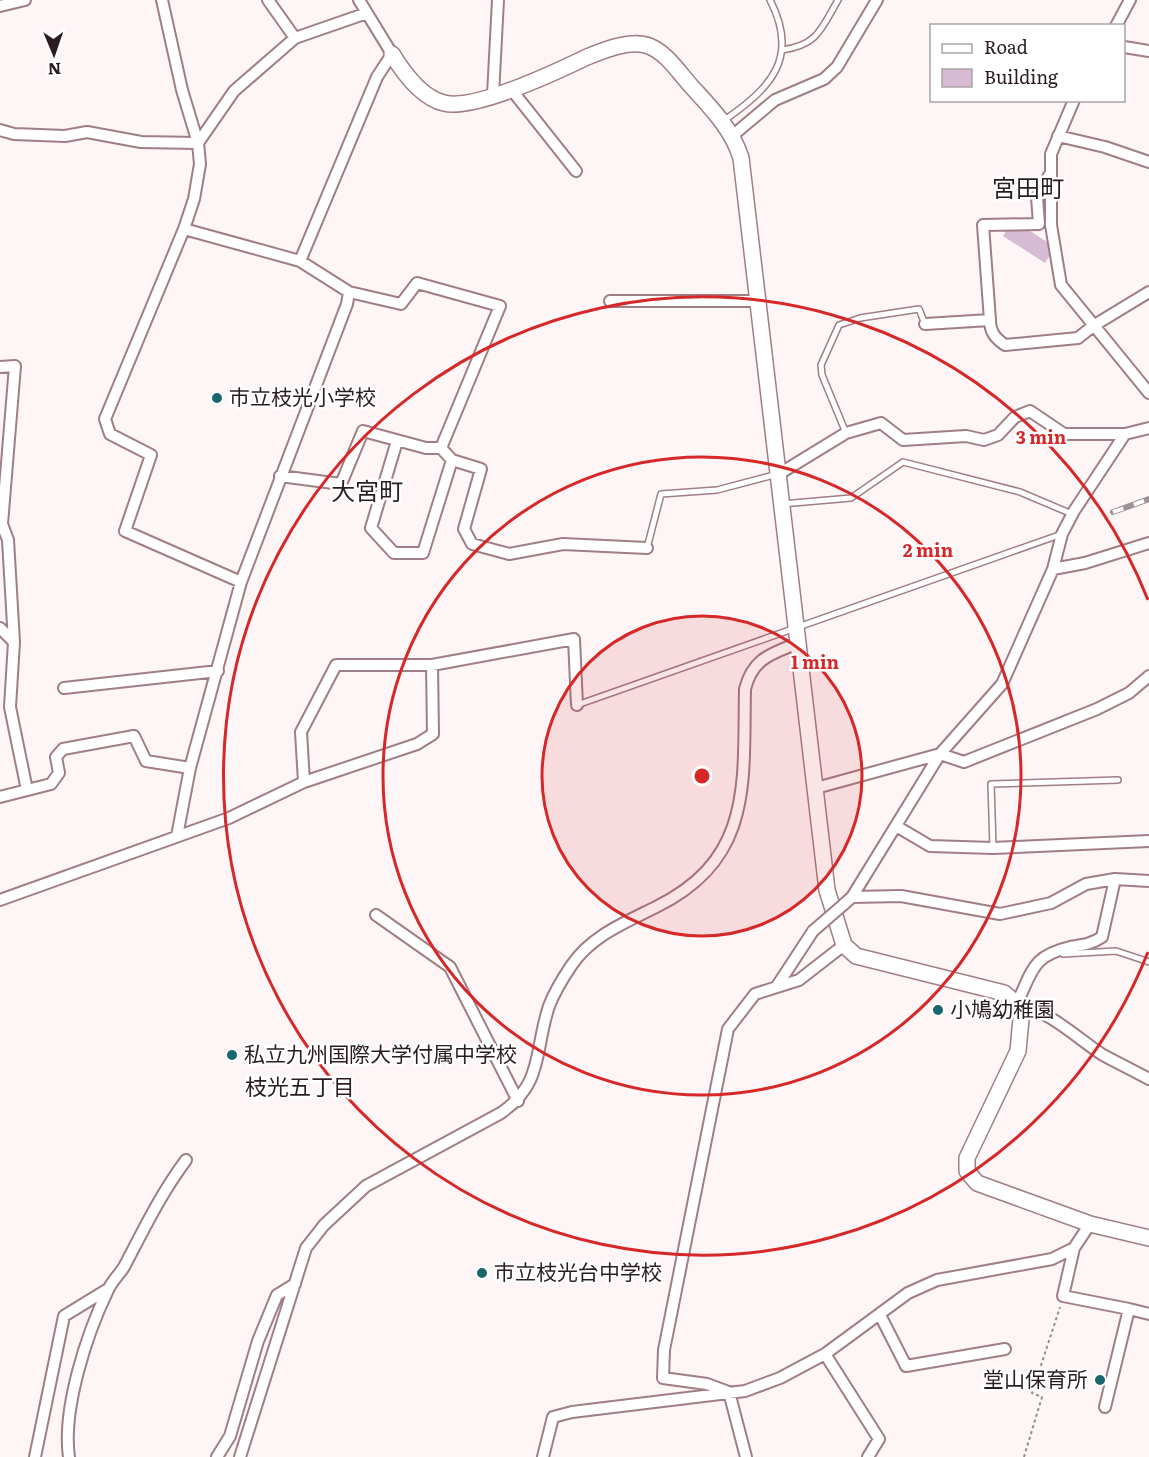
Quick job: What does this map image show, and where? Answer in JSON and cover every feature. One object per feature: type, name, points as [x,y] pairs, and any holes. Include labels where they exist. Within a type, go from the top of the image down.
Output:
[{"type":"street","points":[[0,6],[25,0]]},
{"type":"street","points":[[162,0],[182,90],[198,143],[200,164],[194,200],[184,230],[105,419],[110,434],[151,456],[125,531],[241,582]]},
{"type":"street","points":[[268,0],[295,38]]},
{"type":"street","points":[[359,0],[403,72],[429,95],[444,103],[467,104],[511,89],[608,48],[647,45],[661,53],[723,121],[741,158],[827,890],[844,945],[856,956],[1004,993],[1020,1005],[1042,1014],[1102,1054],[1149,1079]]},
{"type":"street","points":[[493,95],[498,0]]},
{"type":"street","points":[[732,136],[775,100],[824,79],[837,67],[877,0]]},
{"type":"street","points":[[1117,24],[1130,0]]},
{"type":"street","points":[[198,143],[234,92],[295,38],[367,13]]},
{"type":"street","points":[[1125,47],[1149,51]]},
{"type":"street","points":[[300,261],[377,77],[392,54]]},
{"type":"street","points":[[511,89],[576,171]]},
{"type":"street","points":[[1073,102],[1051,154],[1051,225],[1061,285],[1093,326],[1147,386]]},
{"type":"street","points":[[0,130],[14,134],[65,136],[87,132],[141,142],[198,143]]},
{"type":"street","points":[[1058,136],[1105,147],[1149,162]]},
{"type":"street","points":[[1050,174],[1037,197],[1039,224],[983,225],[990,328],[996,339],[1005,345],[1078,338],[1093,326],[1149,292]]},
{"type":"street","points":[[184,230],[300,261],[349,292],[401,304],[417,283],[500,306],[441,448]]},
{"type":"street","points":[[177,836],[190,768],[241,582],[347,304],[349,292]]},
{"type":"street","points":[[610,301],[757,301]]},
{"type":"street","points":[[925,324],[990,320]]},
{"type":"street","points":[[0,367],[15,366],[2,524],[8,540],[14,642],[10,706],[27,790]]},
{"type":"street","points":[[779,474],[846,433],[881,423],[903,440],[966,436],[984,440],[998,435],[1015,417],[1030,411],[1064,434],[1125,434],[1149,428]]},
{"type":"street","points":[[280,476],[341,484],[363,430],[426,448],[441,448],[452,460],[481,469],[464,529],[472,544],[509,554],[563,544],[647,548]]},
{"type":"street","points":[[777,986],[813,931],[847,901],[940,754],[1002,684],[1053,569],[1062,534],[1072,514],[1125,434]]},
{"type":"street","points":[[397,441],[371,528],[394,553],[423,553],[452,460]]},
{"type":"street","points":[[1053,569],[1085,563],[1149,543]]},
{"type":"street","points":[[0,628],[14,642]]},
{"type":"street","points":[[240,1457],[306,1248],[324,1225],[366,1186],[501,1113],[518,1101],[531,1083],[549,1004],[572,965],[592,943],[609,930],[674,898],[698,879],[720,854],[740,811],[745,689],[749,674],[757,664],[797,636]]},
{"type":"street","points":[[304,782],[301,732],[336,665],[432,665],[574,639],[577,705]]},
{"type":"street","points":[[0,900],[229,818],[304,782],[417,744],[433,735],[432,665]]},
{"type":"street","points":[[64,688],[218,671]]},
{"type":"street","points":[[816,788],[940,754],[964,762],[1097,709],[1129,693],[1149,676]]},
{"type":"street","points":[[0,797],[51,784],[58,773],[56,757],[63,749],[134,736],[146,761],[190,768]]},
{"type":"street","points":[[896,826],[930,846],[993,848],[1149,842]]},
{"type":"street","points":[[847,901],[901,896],[1000,914],[1051,903],[1086,885],[1115,879],[1149,881]]},
{"type":"street","points":[[1115,879],[1102,937],[1095,942],[1045,955],[1037,962],[1020,1005],[1018,1051],[967,1158],[967,1171],[977,1183],[1090,1224],[1149,1238]]},
{"type":"street","points":[[376,915],[450,966],[518,1101]]},
{"type":"street","points":[[729,1392],[707,1384],[663,1378],[664,1350],[728,1029],[754,994],[799,980],[844,945]]},
{"type":"street","points":[[69,1457],[67,1440],[77,1374],[109,1289],[122,1270],[160,1195],[186,1160]]},
{"type":"street","points":[[1090,1224],[1074,1248],[1063,1296],[1149,1314]]},
{"type":"street","points":[[543,1457],[553,1417],[572,1412],[745,1391],[780,1378],[825,1354],[908,1293],[937,1280],[1052,1258],[1074,1248]]},
{"type":"street","points":[[217,1457],[230,1436],[258,1341],[277,1295],[295,1284]]},
{"type":"street","points":[[35,1457],[64,1317],[109,1289]]},
{"type":"street","points":[[1105,1407],[1129,1310]]},
{"type":"street","points":[[880,1315],[906,1366],[1005,1348]]},
{"type":"street","points":[[825,1354],[879,1439],[868,1457]]},
{"type":"street","points":[[729,1392],[746,1457]]},
{"type":"lane","points":[[723,121],[745,106],[765,85],[781,59],[784,37],[770,0]]},
{"type":"lane","points":[[782,50],[801,47],[816,38],[838,0]]},
{"type":"lane","points":[[846,433],[822,375],[821,365],[839,325],[860,318],[919,309],[925,324]]},
{"type":"lane","points":[[783,504],[851,498],[903,462],[1020,492],[1072,514]]},
{"type":"lane","points":[[647,548],[661,494],[717,490],[779,474]]},
{"type":"lane","points":[[577,705],[797,636],[1062,534]]},
{"type":"lane","points":[[993,848],[991,784],[1118,780]]},
{"type":"lane","points":[[1045,955],[1102,950],[1116,951],[1149,962]]},
{"type":"path","points":[[1024,1457],[1042,1397],[1032,1394],[1063,1296]]},
{"type":"building","points":[[1013,220],[1055,247],[1045,263],[1003,236]]},
{"type":"railway","points":[[1113,512],[1149,499]]},
{"type":"place","name":"市立枝光小学校","points":[[217,398]]},
{"type":"place","name":"小鳩幼稚園","points":[[938,1010]]},
{"type":"place","name":"私立九州国際大学付属中学校","points":[[232,1055]]},
{"type":"place","name":"市立枝光台中学校","points":[[482,1273]]},
{"type":"place","name":"堂山保育所","points":[[1100,1380]]},
{"type":"district","name":"宮田町","points":[[1028,189]]},
{"type":"district","name":"大宮町","points":[[367,492]]},
{"type":"district","name":"枝光五丁目","points":[[300,1087]]}]
